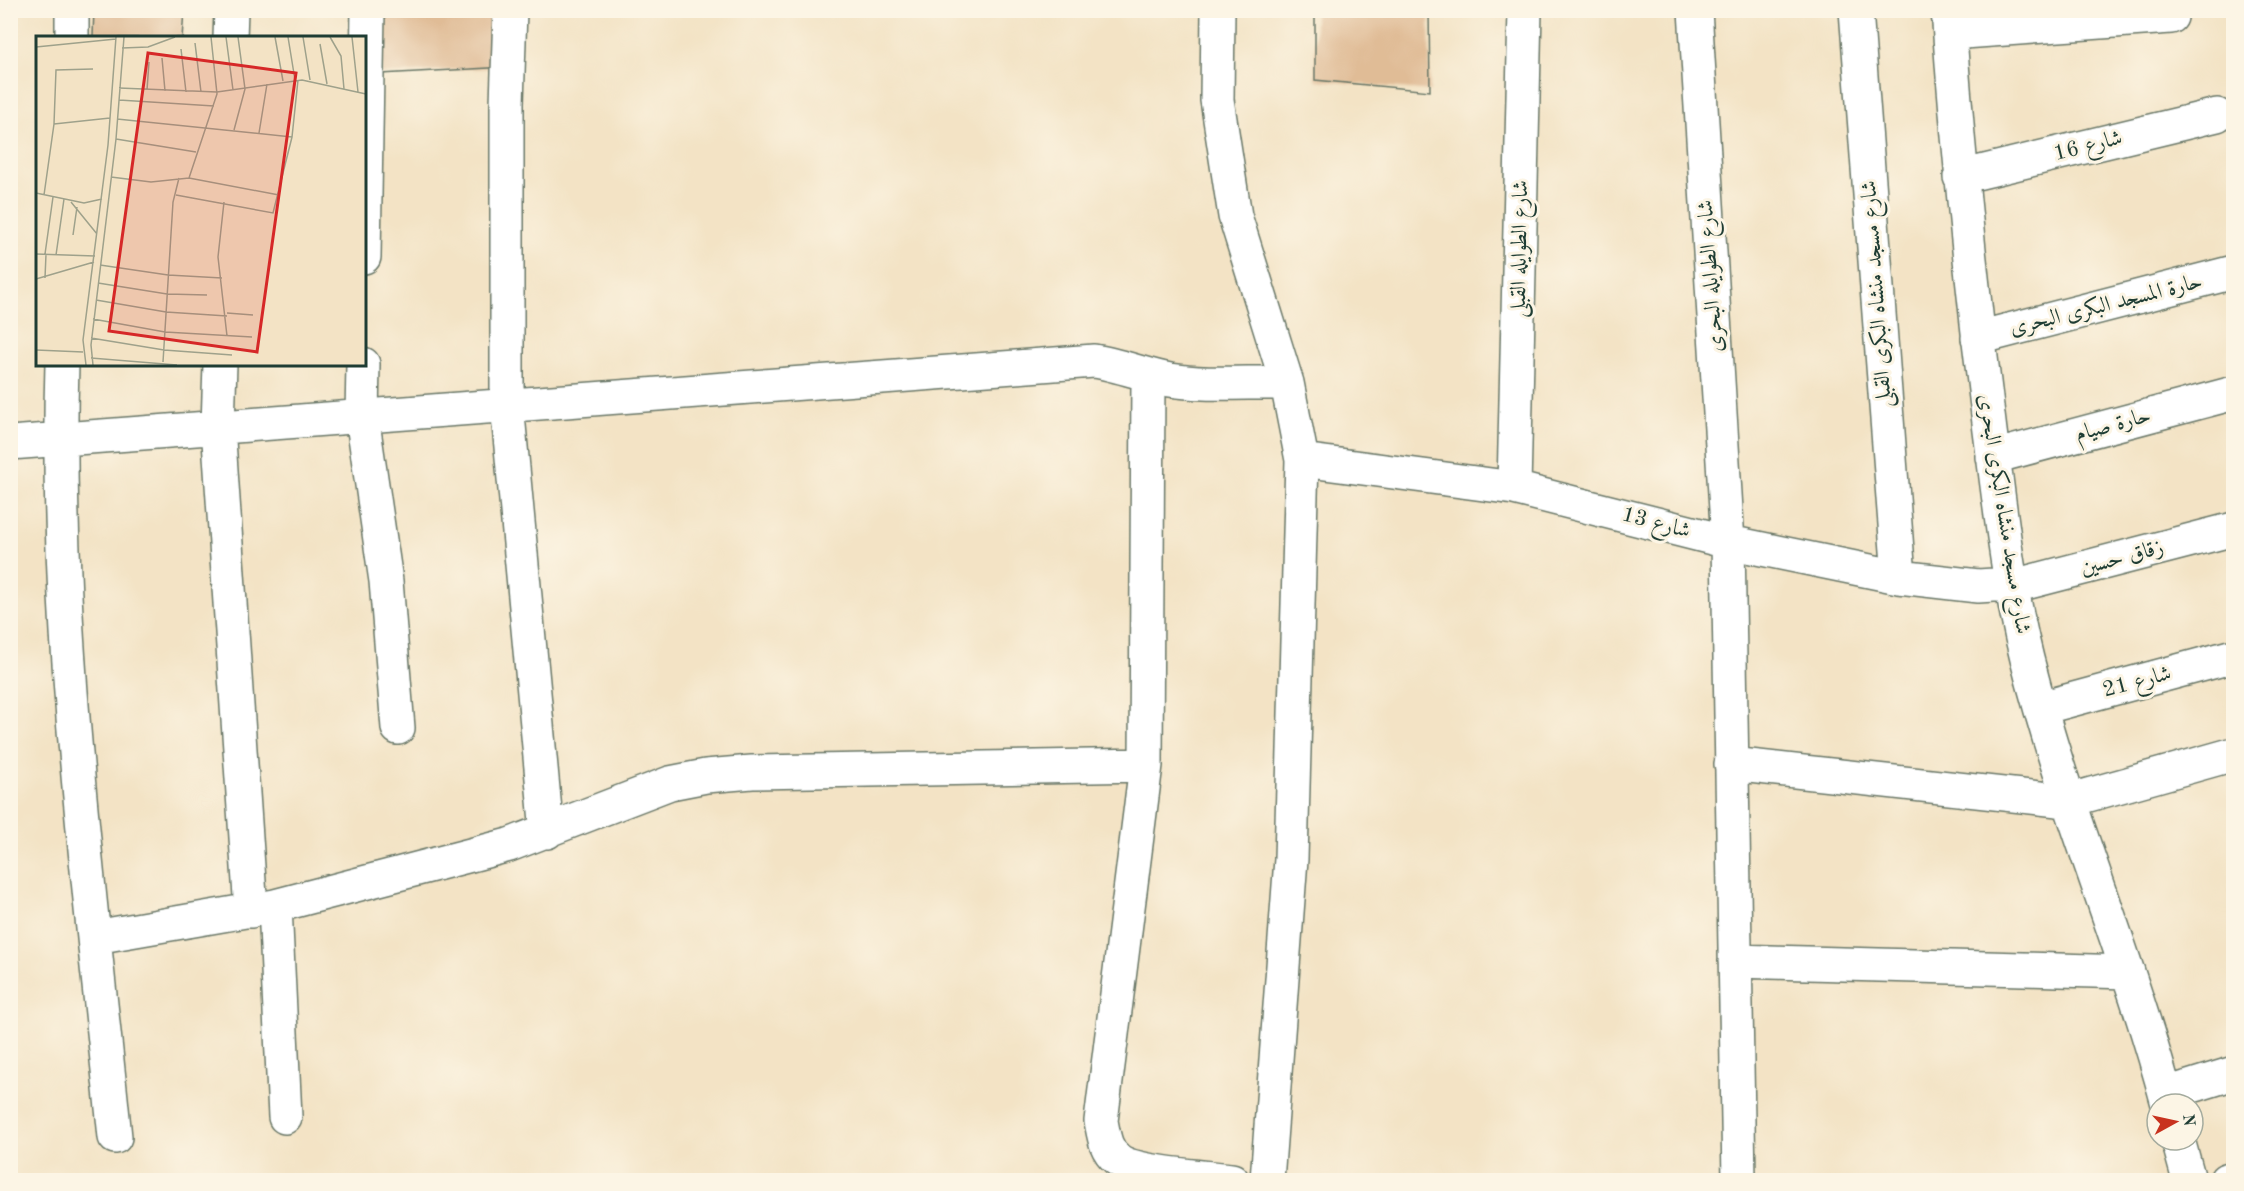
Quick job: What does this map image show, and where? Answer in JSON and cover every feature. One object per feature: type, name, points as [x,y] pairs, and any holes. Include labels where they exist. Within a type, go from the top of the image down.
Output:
[{"type":"street","points":[[72,10],[72,36]]},
{"type":"street","points":[[230,36],[231,10]]},
{"type":"street","points":[[366,134],[368,10]]},
{"type":"street","points":[[510,10],[507,104],[507,404],[548,832]]},
{"type":"street","points":[[1218,10],[1217,100],[1227,175],[1235,216],[1287,383],[1302,460],[1291,860],[1267,1180]]},
{"type":"street","name":"شارع الطوايله القبلى","points":[[1514,488],[1525,10]]},
{"type":"street","name":"شارع الطوايله البحرى","points":[[1695,10],[1728,542],[1738,1180]]},
{"type":"street","name":"شارع مسجد منشاه البكرى القبلى","points":[[1856,10],[1899,577]]},
{"type":"street","points":[[1949,22],[2171,17]]},
{"type":"street","name":"شارع مسجد منشاه البكرى البحرى","points":[[1949,22],[1960,177],[2010,585],[2067,801],[2128,972],[2165,1092]]},
{"type":"street","name":"شارع 16","points":[[1960,177],[2217,115]]},
{"type":"street","name":"حارة المسجد البكرى البحرى","points":[[1978,338],[2234,272]]},
{"type":"street","points":[[10,443],[1094,361],[1122,365],[1148,375],[1173,380],[1287,383]]},
{"type":"street","points":[[62,366],[59,439],[71,691],[115,1137]]},
{"type":"street","points":[[220,366],[218,426],[285,1117]]},
{"type":"street","points":[[363,366],[362,416],[386,581],[398,728]]},
{"type":"street","points":[[1148,375],[1146,765],[1101,1121],[1106,1144],[1118,1160],[1135,1168],[1232,1180]]},
{"type":"street","name":"حارة صيام","points":[[1993,457],[2234,393]]},
{"type":"street","name":"شارع 13","points":[[1302,460],[1514,488],[1728,542],[1899,577],[1978,586],[2010,585]]},
{"type":"street","name":"زقاق حسين","points":[[2010,585],[2234,529]]},
{"type":"street","name":"شارع 21","points":[[2041,708],[2234,656]]},
{"type":"street","points":[[1731,764],[2067,801],[2234,754]]},
{"type":"street","points":[[95,937],[263,908],[548,832],[670,783],[706,776],[752,772],[1146,765]]},
{"type":"street","points":[[1735,961],[2128,972]]},
{"type":"street","points":[[2185,1092],[2234,1073]]},
{"type":"street","points":[[2181,1152],[2189,1180]]},
{"type":"street","points":[[2226,1180],[2234,1178]]},
{"type":"building","points":[[94,10],[184,10],[182,36],[93,36]]},
{"type":"building","points":[[380,10],[507,10],[507,67],[381,74]]},
{"type":"building","points":[[1315,10],[1429,10],[1430,91],[1315,80]]}]
